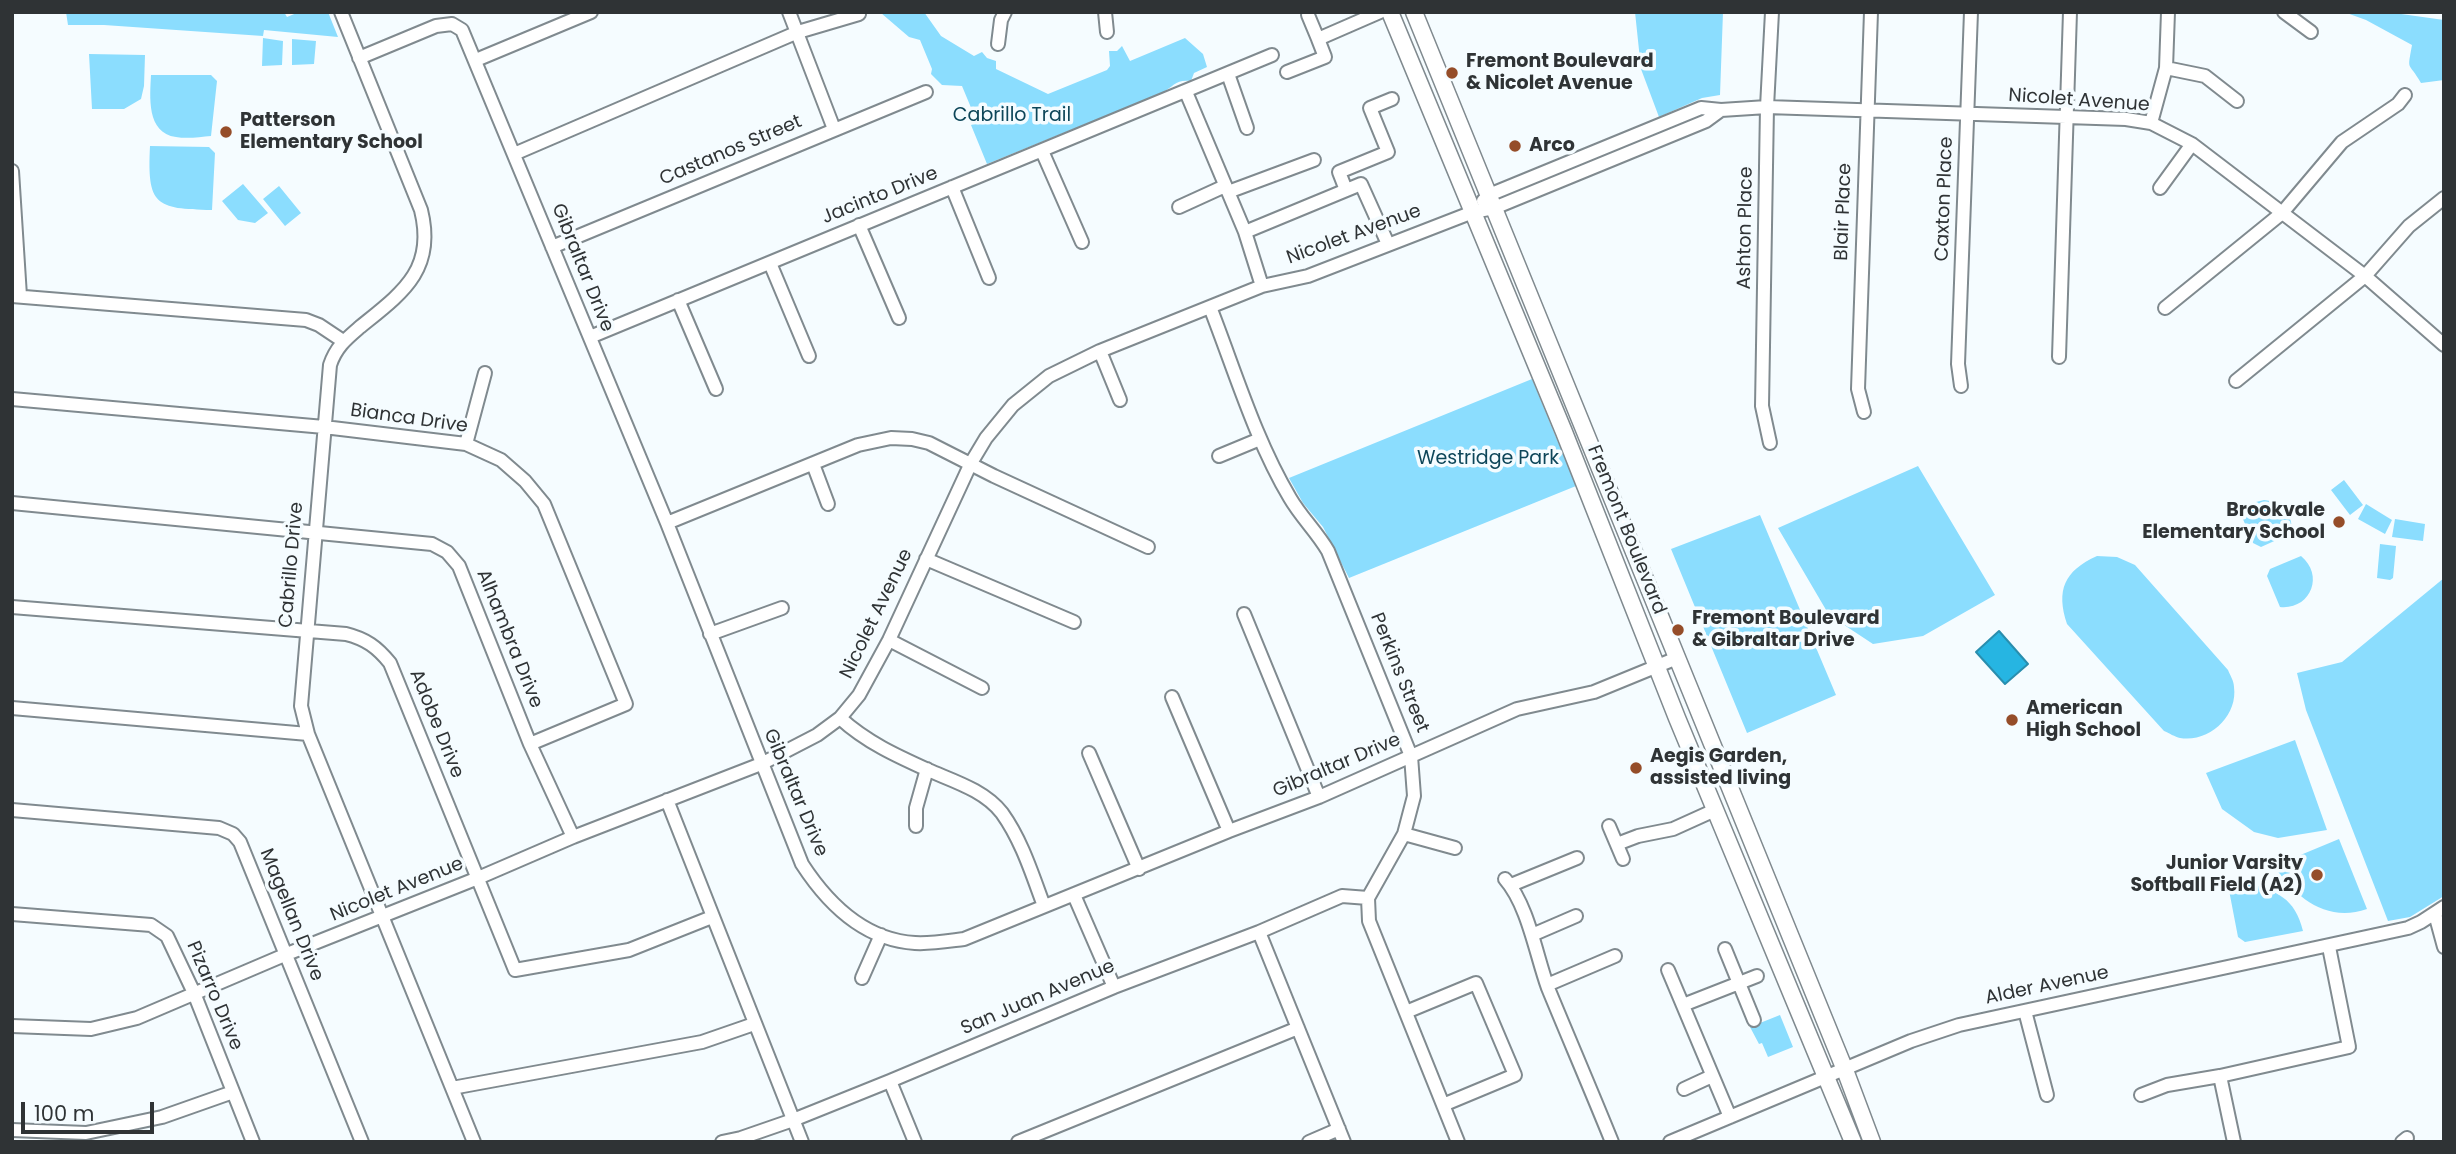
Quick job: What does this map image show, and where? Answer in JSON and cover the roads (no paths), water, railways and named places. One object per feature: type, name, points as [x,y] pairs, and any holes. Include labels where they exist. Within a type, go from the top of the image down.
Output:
[{"type":"main road","name":"Fremont Boulevard","points":[[1390,12],[1853,1142]]},
{"type":"main road","name":"Fremont Boulevard","points":[[1414,12],[1872,1142]]},
{"type":"street","name":"Cabrillo Drive","points":[[341,12],[421,210],[425,240],[418,270],[410,284],[343,341],[334,352],[330,365],[300,698],[308,734],[474,1142]]},
{"type":"street","points":[[476,60],[570,16],[591,12]]},
{"type":"street","points":[[789,12],[834,129]]},
{"type":"street","points":[[998,44],[1001,20],[1005,12]]},
{"type":"street","points":[[1105,12],[1107,32]]},
{"type":"street","points":[[1318,39],[1380,12]]},
{"type":"street","name":"Ashton Place","points":[[1770,443],[1762,406],[1767,107],[1772,12]]},
{"type":"street","name":"Blair Place","points":[[1864,412],[1858,389],[1871,12]]},
{"type":"street","name":"Caxton Place","points":[[1961,386],[1958,364],[1971,12]]},
{"type":"street","points":[[2059,356],[2070,12]]},
{"type":"street","points":[[2151,123],[2166,68],[2168,12]]},
{"type":"street","points":[[2284,12],[2311,32]]},
{"type":"street","points":[[514,154],[798,32],[859,14]]},
{"type":"street","points":[[1287,72],[1325,57],[1308,15]]},
{"type":"street","name":"Gibraltar Drive","points":[[359,58],[451,18],[462,30],[667,523],[802,864],[819,889],[846,917],[881,935],[917,944],[964,939],[1319,797],[1517,709],[1594,692],[1677,658]]},
{"type":"street","name":"Jacinto Drive","points":[[590,337],[1272,55]]},
{"type":"street","points":[[2166,68],[2205,76],[2236,101]]},
{"type":"street","points":[[1228,74],[1247,128]]},
{"type":"street","name":"Castanos Street","points":[[552,247],[926,92]]},
{"type":"street","points":[[1186,92],[1245,232],[1262,286]]},
{"type":"street","points":[[2165,308],[2282,213],[2342,142],[2398,104],[2405,95]]},
{"type":"street","points":[[1346,190],[1339,172],[1388,152],[1370,108],[1392,99]]},
{"type":"street","name":"Nicolet Avenue","points":[[12,1026],[91,1028],[137,1018],[287,954],[795,748],[841,718],[859,695],[889,640],[971,463],[986,438],[1013,405],[1049,376],[1100,351],[1262,286],[1308,276],[1473,212],[1491,202],[1706,121],[1721,110],[1767,107],[2065,117],[2151,123],[2192,144],[2365,276],[2442,340]]},
{"type":"street","points":[[2160,188],[2192,144]]},
{"type":"street","points":[[1042,151],[1082,243]]},
{"type":"street","points":[[1180,207],[1314,160]]},
{"type":"street","points":[[12,171],[16,296],[306,320],[324,327],[343,341]]},
{"type":"street","points":[[1245,232],[1361,184],[1388,244]]},
{"type":"street","points":[[952,187],[989,278]]},
{"type":"street","points":[[2236,381],[2365,276],[2409,226],[2444,198]]},
{"type":"street","points":[[859,225],[899,318]]},
{"type":"street","points":[[770,263],[809,356]]},
{"type":"street","points":[[678,300],[716,389]]},
{"type":"street","name":"Perkins Street","points":[[1210,307],[1260,439],[1291,500],[1318,533],[1328,551],[1411,756],[1414,796],[1404,834],[1368,898]]},
{"type":"street","points":[[1100,351],[1120,400]]},
{"type":"street","points":[[466,444],[485,373]]},
{"type":"street","name":"Bianca Drive","points":[[12,399],[324,427],[466,444],[501,460],[525,481],[544,505],[626,704],[530,744]]},
{"type":"street","points":[[667,523],[858,445],[891,439],[912,439],[929,443],[1148,547]]},
{"type":"street","points":[[1219,456],[1260,439]]},
{"type":"street","points":[[813,464],[828,504]]},
{"type":"street","name":"Alhambra Drive","points":[[12,503],[432,544],[447,552],[459,566],[530,744],[573,837]]},
{"type":"street","points":[[926,559],[1074,622]]},
{"type":"street","name":"Adobe Drive","points":[[12,607],[306,631],[359,638],[379,649],[390,663],[515,970],[629,950],[712,917]]},
{"type":"street","points":[[710,634],[782,608]]},
{"type":"street","points":[[1244,614],[1319,797]]},
{"type":"street","points":[[889,640],[982,688]]},
{"type":"street","points":[[1172,697],[1229,831]]},
{"type":"street","points":[[12,708],[308,734]]},
{"type":"street","points":[[841,718],[870,742],[984,796],[1000,812],[1022,848],[1044,906]]},
{"type":"street","points":[[1089,753],[1139,869]]},
{"type":"street","points":[[916,826],[916,808],[928,769]]},
{"type":"street","points":[[667,800],[802,1142]]},
{"type":"street","name":"Magellan Drive","points":[[12,810],[219,828],[233,834],[240,842],[287,954],[362,1142]]},
{"type":"street","points":[[1617,844],[1637,836],[1672,829],[1715,810]]},
{"type":"street","points":[[1609,826],[1623,859]]},
{"type":"street","points":[[1404,834],[1455,849]]},
{"type":"street","points":[[1577,858],[1508,882],[1532,935],[1547,985],[1612,1142]]},
{"type":"street","points":[[1074,895],[1114,987]]},
{"type":"street","name":"San Juan Avenue","points":[[723,1142],[793,1120],[1342,896],[1368,898]]},
{"type":"street","points":[[1368,898],[1369,921],[1458,1142]]},
{"type":"street","points":[[2439,910],[2444,947]]},
{"type":"street","name":"Alder Avenue","points":[[1670,1142],[1942,1030],[2408,928],[2439,910]]},
{"type":"street","name":"Pizarro Drive","points":[[12,914],[151,925],[160,929],[167,936],[194,993],[253,1142]]},
{"type":"street","points":[[1532,935],[1576,916]]},
{"type":"street","points":[[1259,932],[1342,1136],[1309,1142]]},
{"type":"street","points":[[862,978],[881,935]]},
{"type":"street","points":[[2141,1095],[2167,1085],[2349,1047],[2329,947]]},
{"type":"street","points":[[1725,948],[1754,1020]]},
{"type":"street","points":[[1547,985],[1615,956]]},
{"type":"street","points":[[1668,970],[1730,1117]]},
{"type":"street","points":[[1683,1005],[1757,976]]},
{"type":"street","points":[[1406,1012],[1476,983],[1515,1075],[1443,1105]]},
{"type":"street","points":[[2025,1010],[2047,1095]]},
{"type":"street","points":[[452,1088],[702,1042],[754,1024]]},
{"type":"street","points":[[1018,1142],[1298,1028]]},
{"type":"street","points":[[1684,1089],[1713,1076]]},
{"type":"street","points":[[2220,1076],[2234,1142]]},
{"type":"street","points":[[890,1081],[915,1142]]},
{"type":"street","points":[[12,1130],[86,1133],[162,1117],[233,1092]]},
{"type":"place","name":"Fremont Boulevard & Nicolet Avenue","points":[[1452,73]]},
{"type":"place","name":"Patterson Elementary School","points":[[226,132]]},
{"type":"place","name":"Arco","points":[[1515,146]]},
{"type":"place","name":"Brookvale Elementary School","points":[[2339,522]]},
{"type":"place","name":"Fremont Boulevard & Gibraltar Drive","points":[[1678,630]]},
{"type":"place","name":"American High School","points":[[2012,720]]},
{"type":"place","name":"Aegis Garden, assisted living","points":[[1636,768]]},
{"type":"place","name":"Junior Varsity Softball Field (A2)","points":[[2317,875]]},
{"type":"park label","name":"Cabrillo Trail","points":[[1012,116]]},
{"type":"park label","name":"Westridge Park","points":[[1488,459]]}]
